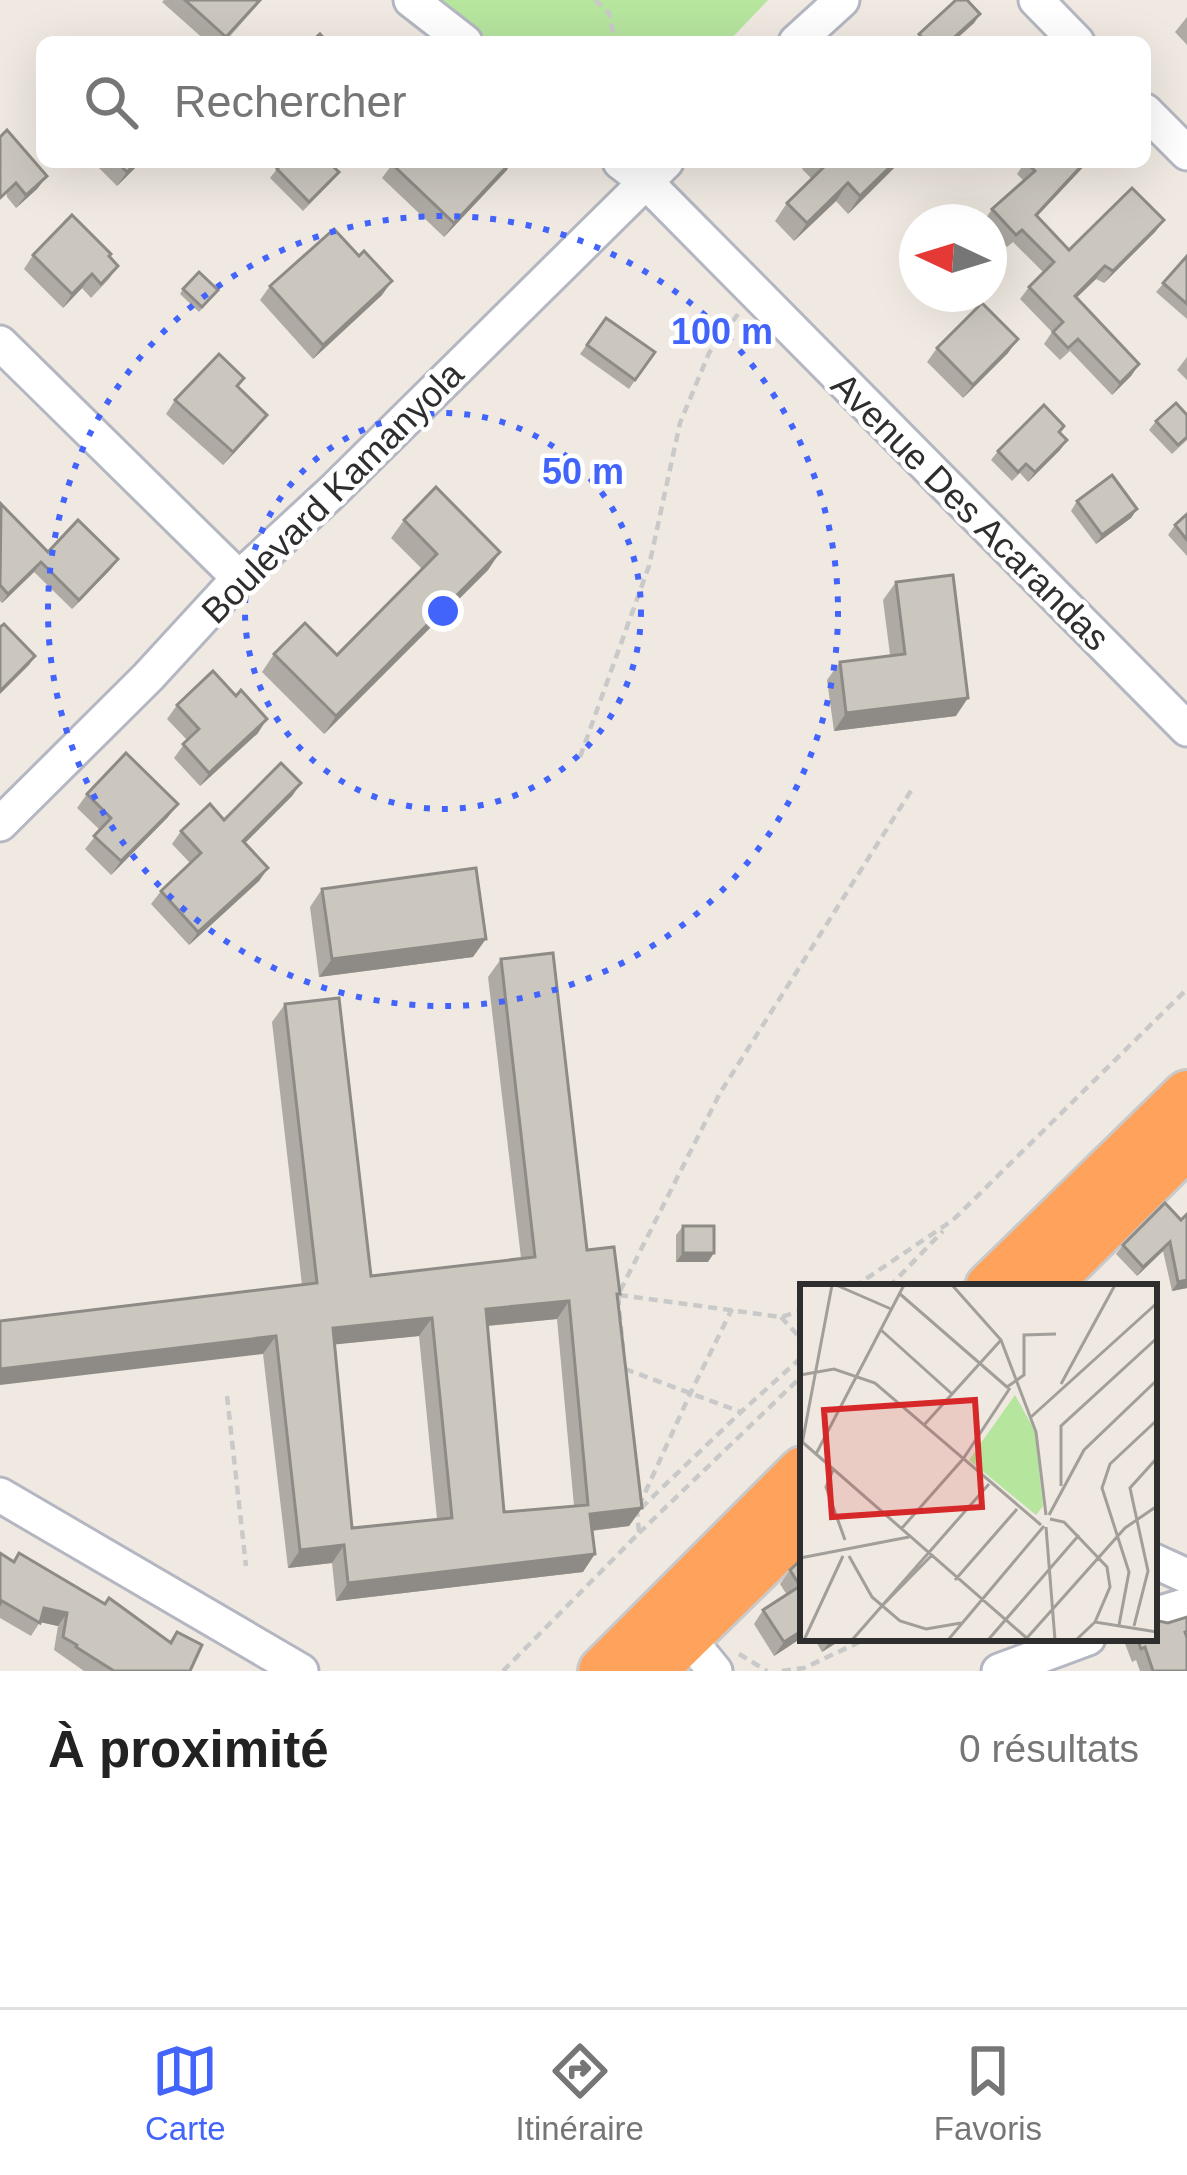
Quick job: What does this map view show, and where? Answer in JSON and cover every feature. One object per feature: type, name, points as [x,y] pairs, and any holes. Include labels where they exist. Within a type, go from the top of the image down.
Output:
[{"type":"highway","points":[[993,1284],[1187,1095]]},
{"type":"highway","points":[[1046,1284],[1187,1144]]},
{"type":"highway","points":[[603,1671],[688,1639],[800,1475]]},
{"type":"highway","points":[[651,1671],[800,1525]]},
{"type":"street","points":[[411,0],[457,36]]},
{"type":"street","points":[[803,36],[842,0]]},
{"type":"street","points":[[1036,0],[1071,36]]},
{"type":"street","points":[[1151,117],[1187,153]]},
{"type":"street","name":"Avenue Des Acarandas","points":[[644,168],[754,294],[1187,729]]},
{"type":"street","name":"Boulevard Kamanyola","points":[[0,824],[148,677],[239,578],[334,490],[644,168]]},
{"type":"street","points":[[0,343],[239,578]]},
{"type":"street","points":[[0,1496],[301,1671]]},
{"type":"street","points":[[1157,1562],[1187,1576]]},
{"type":"street","points":[[1157,1614],[1187,1604]]},
{"type":"street","points":[[999,1671],[1080,1641]]},
{"type":"path","points":[[595,0],[609,13],[614,36]]},
{"type":"path","points":[[580,758],[649,566],[680,423],[709,353],[754,294]]},
{"type":"path","points":[[623,1350],[618,1295],[720,1093],[914,786]]},
{"type":"path","points":[[892,1284],[1187,989]]},
{"type":"path","points":[[858,1284],[953,1220]]},
{"type":"path","points":[[618,1295],[781,1317],[800,1311]]},
{"type":"path","points":[[637,1512],[733,1309]]},
{"type":"path","points":[[781,1317],[800,1338]]},
{"type":"path","points":[[637,1512],[800,1358]]},
{"type":"path","points":[[625,1369],[742,1412]]},
{"type":"path","points":[[503,1671],[800,1378]]},
{"type":"path","points":[[227,1396],[246,1566]]},
{"type":"path","points":[[635,1488],[639,1533]]},
{"type":"path","points":[[782,1671],[804,1669],[862,1641]]},
{"type":"green space","points":[[440,0],[768,0],[734,36],[485,36]]},
{"type":"building","points":[[185,0],[260,0],[225,36]]},
{"type":"building","points":[[956,0],[967,0],[980,14],[956,36],[919,34]]},
{"type":"building","points":[[7,130],[47,176],[26,195],[16,183],[0,198],[0,137]]},
{"type":"building","points":[[335,168],[339,172],[309,202],[277,169]]},
{"type":"building","points":[[396,168],[505,168],[454,223]]},
{"type":"building","points":[[823,168],[889,168],[860,196],[848,183],[807,223],[787,203]]},
{"type":"building","points":[[1032,168],[1079,168],[1036,215],[1069,250],[1132,188],[1164,220],[1113,271],[1105,266],[1075,296],[1139,364],[1120,383],[1078,339],[1068,348],[1053,332],[1063,322],[1029,287],[1054,262],[1022,230],[1016,235],[1007,225],[1007,204],[998,204],[1035,171]]},
{"type":"building","points":[[72,215],[118,266],[101,284],[92,274],[72,294],[33,255]]},
{"type":"building","points":[[334,229],[359,256],[364,251],[392,281],[323,345],[270,286]]},
{"type":"building","points":[[1187,256],[1187,304],[1163,283]]},
{"type":"building","points":[[199,272],[218,290],[202,307],[183,289]]},
{"type":"building","points":[[973,312],[991,312],[1018,339],[973,385],[937,348]]},
{"type":"building","points":[[606,318],[655,352],[635,380],[587,345]]},
{"type":"building","points":[[219,354],[244,378],[237,386],[267,415],[233,452],[175,400]]},
{"type":"building","points":[[1176,403],[1187,415],[1187,437],[1178,445],[1156,421]]},
{"type":"building","points":[[1044,405],[1064,426],[1059,432],[1067,440],[1035,472],[1026,464],[1018,472],[998,451]]},
{"type":"building","points":[[1112,475],[1137,509],[1102,535],[1077,501]]},
{"type":"building","points":[[436,487],[500,552],[336,716],[274,654],[305,623],[337,655],[437,554],[404,520]]},
{"type":"building","points":[[1,504],[48,552],[78,520],[118,559],[79,600],[41,562],[8,594],[0,585]]},
{"type":"building","points":[[1187,514],[1187,540],[1175,525]]},
{"type":"building","points":[[953,575],[968,698],[846,713],[840,662],[905,654],[896,582]]},
{"type":"building","points":[[4,624],[35,656],[0,691],[0,627]]},
{"type":"building","points":[[213,671],[236,696],[241,690],[267,719],[209,773],[183,744],[199,729],[177,705]]},
{"type":"building","points":[[126,753],[178,804],[121,861],[94,836],[111,818],[87,794]]},
{"type":"building","points":[[281,763],[301,783],[243,841],[268,868],[198,932],[161,891],[201,853],[181,831],[210,804],[224,820]]},
{"type":"building","points":[[476,868],[486,939],[332,959],[322,889]]},
{"type":"building","points":[[553,953],[587,1250],[614,1247],[642,1508],[590,1514],[595,1554],[348,1583],[344,1545],[300,1550],[276,1336],[0,1369],[0,1321],[317,1283],[285,1004],[339,998],[371,1276],[535,1257],[501,959]],"holes":[[[569,1301],[588,1505],[504,1512],[486,1309]],[[432,1318],[452,1518],[352,1528],[333,1328]]]},
{"type":"building","points":[[1165,1203],[1181,1220],[1187,1214],[1187,1280],[1178,1282],[1170,1242],[1143,1267],[1123,1245]]},
{"type":"building","points":[[683,1226],[714,1226],[714,1253],[683,1253]]},
{"type":"building","points":[[0,1553],[14,1562],[19,1553],[105,1604],[109,1598],[171,1643],[177,1632],[202,1645],[190,1671],[114,1671],[63,1637],[67,1613],[44,1608],[40,1623],[0,1604]]},
{"type":"building","points":[[800,1561],[800,1586],[790,1570]]},
{"type":"building","points":[[800,1586],[800,1632],[784,1642],[763,1610]]},
{"type":"building","points":[[1187,1617],[1187,1671],[1153,1671],[1145,1647],[1141,1649],[1138,1641],[1157,1641],[1157,1621],[1168,1623]]}]
